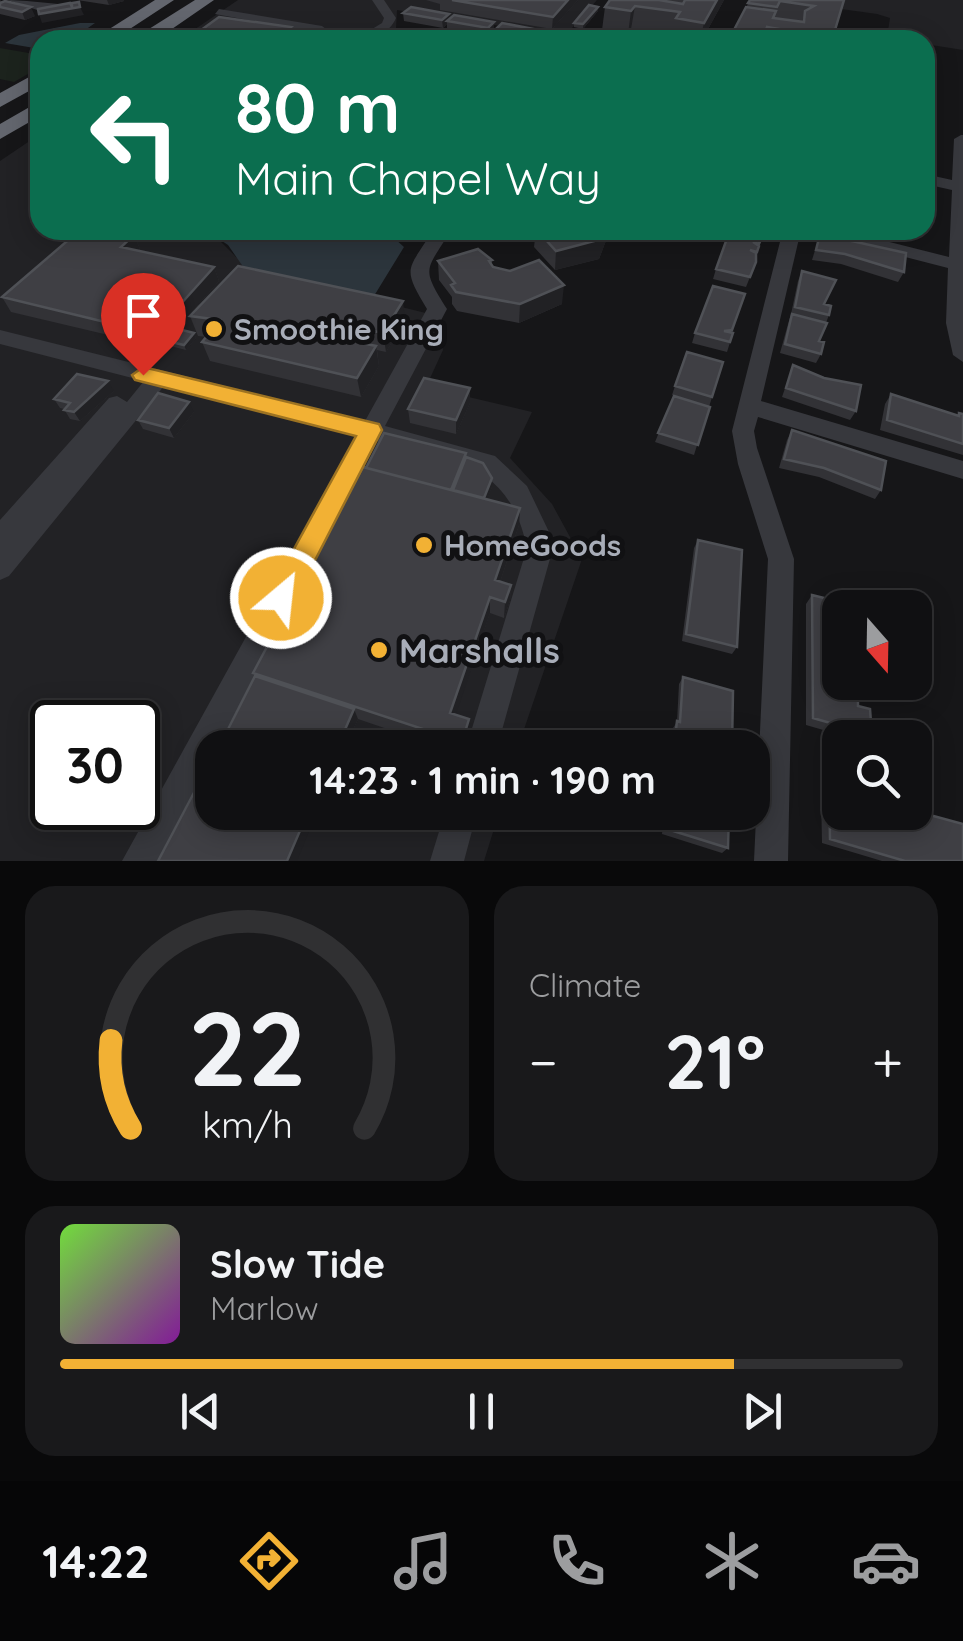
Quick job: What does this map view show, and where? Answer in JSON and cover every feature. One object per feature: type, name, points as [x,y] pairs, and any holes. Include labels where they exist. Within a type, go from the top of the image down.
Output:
[{"type":"highway","points":[[116,30],[166,0]]},
{"type":"highway","points":[[163,30],[213,4]]},
{"type":"highway","points":[[168,30],[213,4]]},
{"type":"highway","points":[[0,101],[30,83]]},
{"type":"highway","points":[[0,133],[30,114]]},
{"type":"street","points":[[14,0],[43,9],[72,7]]},
{"type":"street","points":[[378,0],[390,18],[378,30]]},
{"type":"street","points":[[213,4],[319,30]]},
{"type":"street","points":[[962,140],[956,323],[963,355]]},
{"type":"street","points":[[935,182],[960,187]]},
{"type":"street","points":[[140,861],[437,309],[417,277],[436,240]]},
{"type":"street","points":[[771,861],[781,559],[775,526],[744,452],[743,430],[790,240]]},
{"type":"street","points":[[861,240],[958,265]]},
{"type":"street","points":[[0,337],[487,461],[508,478],[537,531],[540,548],[485,730]]},
{"type":"street","points":[[0,538],[150,377]]},
{"type":"street","points":[[0,568],[150,377]]},
{"type":"street","points":[[749,406],[963,470]]},
{"type":"street","points":[[446,861],[455,830]]},
{"type":"shaded area","points":[[238,0],[597,0],[570,30],[526,30],[397,10],[394,30],[194,30]]},
{"type":"shaded area","points":[[777,0],[963,0],[963,50],[935,46],[935,30],[888,30],[890,18]]},
{"type":"shaded area","points":[[80,23],[95,23],[85,30],[44,30]]},
{"type":"shaded area","points":[[30,33],[30,47],[5,43]]},
{"type":"shaded area","points":[[0,48],[30,53],[30,73],[14,82],[0,79]]},
{"type":"shaded area","points":[[30,141],[30,240],[219,240],[236,257],[438,316],[443,350],[426,387],[532,412],[510,458],[552,504],[582,559],[524,730],[195,730],[195,830],[494,830],[484,861],[0,861],[0,161]]},
{"type":"shaded area","points":[[220,240],[396,240],[404,247],[374,296],[244,268]]},
{"type":"building","points":[[452,0],[568,0],[553,17]]},
{"type":"building","points":[[610,0],[683,4],[685,0],[717,0],[704,23],[676,18],[680,12],[605,7]]},
{"type":"building","points":[[750,0],[844,0],[835,30],[735,28],[746,7],[776,11],[773,18],[804,22],[805,11],[814,6],[780,1],[777,7],[748,3]]},
{"type":"building","points":[[5,1],[31,7],[22,12],[0,7]]},
{"type":"building","points":[[79,2],[80,7],[39,14],[38,9],[70,3],[72,7],[72,3]]},
{"type":"building","points":[[589,5],[598,7],[583,24],[574,23]]},
{"type":"building","points":[[411,7],[449,14],[442,20],[403,13]]},
{"type":"building","points":[[454,15],[494,22],[488,28],[447,21]]},
{"type":"building","points":[[219,17],[291,27],[287,30],[204,28]]},
{"type":"building","points":[[502,23],[539,30],[495,30]]},
{"type":"building","points":[[68,240],[129,240],[121,247],[214,267],[170,316],[146,311],[130,328],[2,297]]},
{"type":"building","points":[[546,240],[598,240],[556,251]]},
{"type":"building","points":[[726,240],[761,240],[759,244],[753,242],[759,246],[757,252],[750,250],[756,253],[756,262],[750,277],[716,269]]},
{"type":"building","points":[[818,240],[847,240],[906,253],[904,272],[845,254],[816,250]]},
{"type":"building","points":[[478,249],[492,260],[489,261],[493,267],[510,271],[539,260],[564,285],[520,304],[456,292],[451,285],[455,283],[438,261]]},
{"type":"building","points":[[238,266],[403,301],[383,333],[369,330],[361,343],[376,346],[357,378],[202,342],[220,320],[190,316]]},
{"type":"building","points":[[802,271],[836,280],[824,304],[831,306],[829,315],[795,307]]},
{"type":"building","points":[[713,286],[745,294],[732,330],[724,331],[733,333],[730,342],[695,333]]},
{"type":"building","points":[[792,314],[827,323],[819,341],[824,342],[821,354],[785,344]]},
{"type":"building","points":[[178,329],[194,333],[184,345],[167,341]]},
{"type":"building","points":[[687,352],[723,362],[712,397],[675,386]]},
{"type":"building","points":[[793,365],[824,378],[861,385],[856,411],[786,388]]},
{"type":"building","points":[[77,374],[108,381],[74,412],[64,410],[70,403],[54,399]]},
{"type":"building","points":[[424,378],[470,388],[456,420],[408,409]]},
{"type":"building","points":[[158,393],[189,402],[169,428],[138,420]]},
{"type":"building","points":[[891,394],[963,414],[963,444],[887,420]]},
{"type":"building","points":[[674,396],[710,407],[698,445],[658,433]]},
{"type":"building","points":[[792,430],[886,461],[881,490],[824,468],[784,459]]},
{"type":"building","points":[[384,433],[466,453],[451,490],[366,468]]},
{"type":"building","points":[[466,457],[483,463],[492,478],[484,498],[453,490]]},
{"type":"building","points":[[363,467],[520,508],[495,580],[511,585],[505,602],[490,597],[450,713],[469,719],[466,730],[426,730],[253,673]]},
{"type":"building","points":[[698,540],[742,550],[737,647],[686,634]]},
{"type":"building","points":[[812,595],[822,598],[822,700],[858,700],[858,706],[870,709],[871,720],[813,718]]},
{"type":"building","points":[[255,676],[354,709],[345,730],[228,730]]},
{"type":"building","points":[[683,677],[733,691],[732,730],[676,730],[677,721],[680,722]]},
{"type":"building","points":[[195,791],[195,830],[300,830],[287,861],[158,861]]},
{"type":"building","points":[[932,816],[963,824],[963,861],[905,861],[830,839],[830,830],[932,830]]},
{"type":"building","points":[[670,830],[728,830],[728,848]]},
{"type":"place","name":"Smoothie King","points":[[214,329]]},
{"type":"place","name":"HomeGoods","points":[[424,545]]},
{"type":"place","name":"Marshalls","points":[[379,650]]},
{"type":"route","points":[[143,375],[370,430],[281,598]]}]
